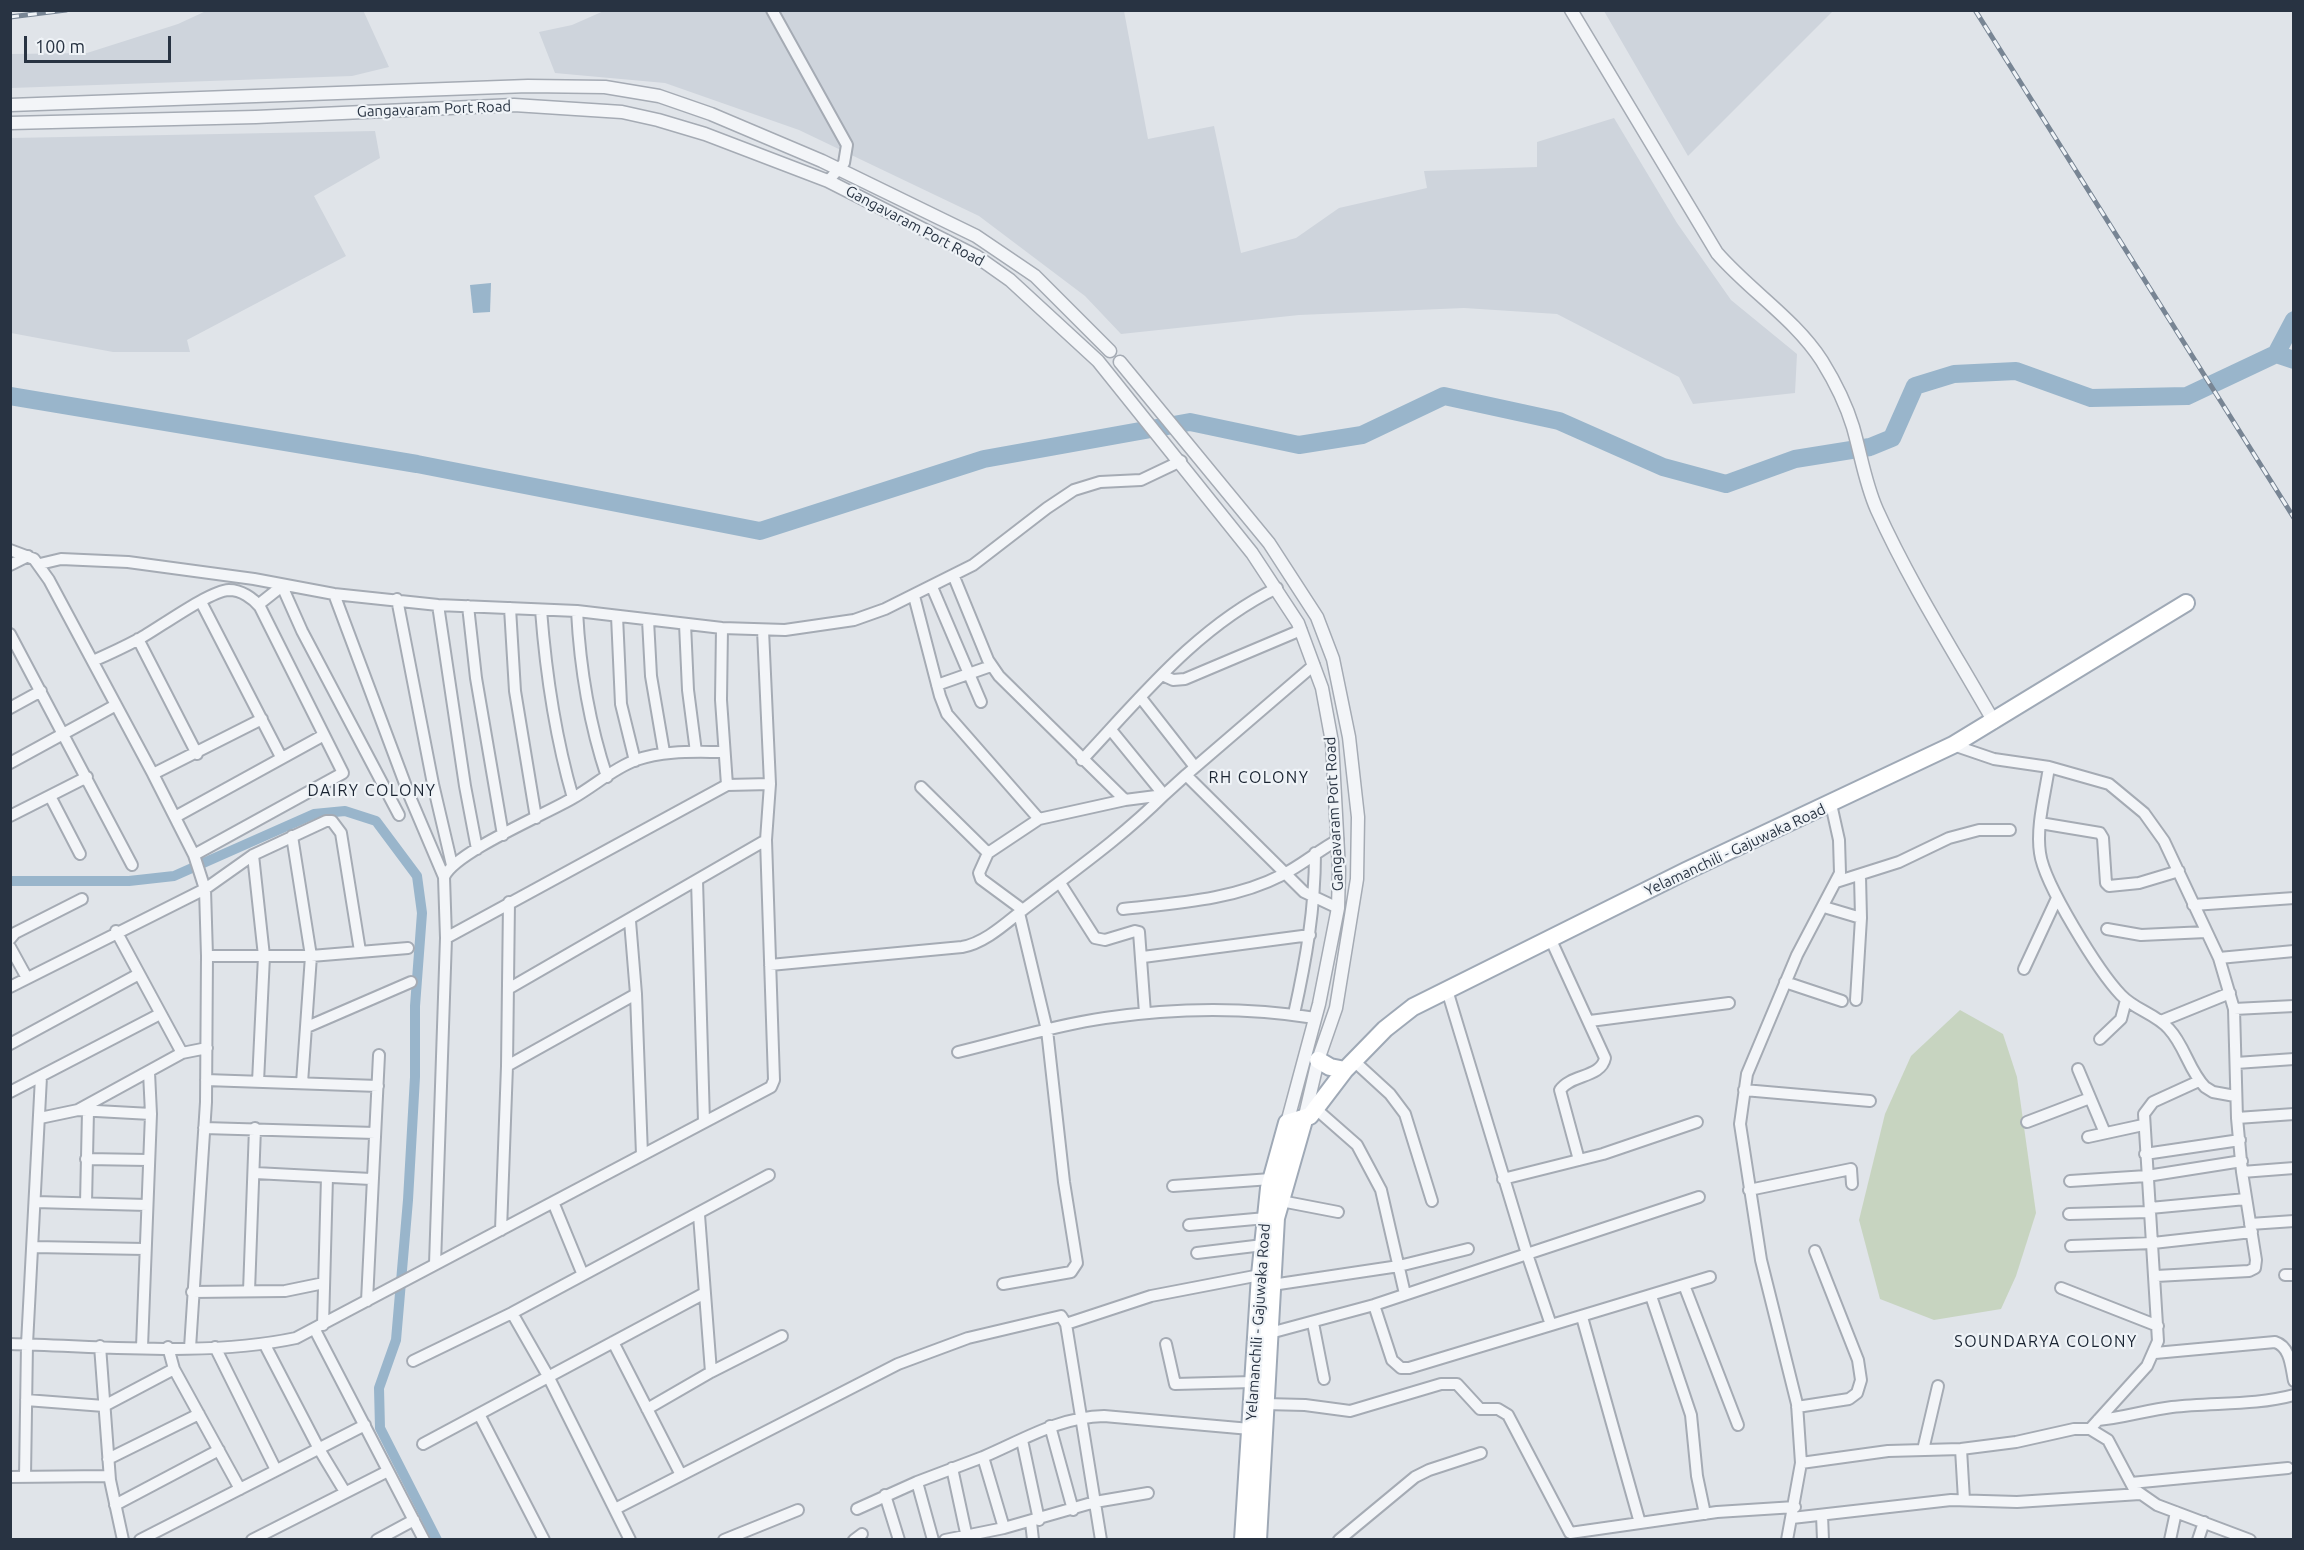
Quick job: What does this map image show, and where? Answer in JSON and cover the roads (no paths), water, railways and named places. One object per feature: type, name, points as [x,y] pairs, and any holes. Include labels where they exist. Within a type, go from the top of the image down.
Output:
[{"type":"main road","name":"Yelamanchili - Gajuwaka Road","points":[[1243,1539],[1253,1382],[1276,1218],[1310,1114],[1349,1065],[1385,1029],[1413,1007],[1550,938],[1953,745],[2186,603]]},
{"type":"main road","points":[[1318,1060],[1330,1067],[1349,1065]]},
{"type":"main road","points":[[1287,1124],[1310,1114]]},
{"type":"main road","name":"Yelamanchili - Gajuwaka Road","points":[[1258,1539],[1270,1333],[1263,1245],[1271,1179],[1287,1124]]},
{"type":"street","points":[[772,10],[844,137],[847,153],[839,170],[828,182]]},
{"type":"street","points":[[1571,10],[1717,253],[1746,286],[1798,332],[1821,359],[1835,382],[1853,427],[1867,485],[1908,572],[1994,722]]},
{"type":"street","name":"Gangavaram Port Road","points":[[10,105],[528,86],[606,87],[658,96],[711,114],[839,170],[976,236],[1018,264],[1052,292],[1110,351]]},
{"type":"street","name":"Gangavaram Port Road","points":[[10,123],[256,117],[514,105],[622,112],[705,134],[828,182],[976,256],[1037,302],[1104,368],[1178,458],[1266,593],[1296,633],[1314,665],[1322,688],[1332,742],[1338,840],[1338,908],[1316,1018],[1287,1124]]},
{"type":"street","points":[[1110,351],[1120,362]]},
{"type":"street","name":"Gangavaram Port Road","points":[[1120,362],[1269,543],[1303,592],[1325,633],[1342,696],[1355,787],[1359,849],[1355,896],[1336,1008],[1318,1060],[1310,1114]]},
{"type":"street","points":[[40,564],[61,559],[128,562],[254,579],[334,594],[438,605],[577,612],[722,628],[785,630],[854,620],[914,596],[954,577],[980,561],[1047,508],[1074,490],[1101,482],[1148,478],[1161,472],[1178,458]]},
{"type":"street","points":[[10,550],[28,556],[40,564],[175,817],[194,855],[205,889],[206,1080],[199,1236],[192,1292],[190,1348]]},
{"type":"street","points":[[10,565],[28,556]]},
{"type":"street","points":[[954,577],[992,666],[1082,760],[1125,800]]},
{"type":"street","points":[[258,604],[282,586]]},
{"type":"street","points":[[282,586],[302,631],[399,815]]},
{"type":"street","points":[[932,587],[981,702]]},
{"type":"street","points":[[93,661],[138,639],[214,594],[229,590],[254,599],[258,604],[343,769],[341,776],[194,855]]},
{"type":"street","points":[[1082,760],[1162,675],[1216,624],[1266,593]]},
{"type":"street","points":[[334,594],[410,797],[444,877],[446,938],[435,1264]]},
{"type":"street","points":[[914,596],[937,685],[947,714],[1039,819]]},
{"type":"street","points":[[397,599],[433,784],[452,865]]},
{"type":"street","points":[[201,602],[281,757]]},
{"type":"street","points":[[438,605],[465,786],[477,849]]},
{"type":"street","points":[[468,606],[476,678],[503,835]]},
{"type":"street","points":[[510,608],[515,692],[536,818]]},
{"type":"street","points":[[541,610],[547,683],[560,754],[573,798]]},
{"type":"street","points":[[577,612],[588,717],[607,777]]},
{"type":"street","points":[[617,616],[621,704],[635,761]]},
{"type":"street","points":[[648,620],[651,676],[664,752]]},
{"type":"street","points":[[685,624],[688,690],[696,752]]},
{"type":"street","points":[[722,628],[723,752],[727,785]]},
{"type":"street","points":[[10,1344],[190,1348],[265,1345],[296,1338],[319,1328],[704,1122],[763,1094],[771,1087],[774,1080],[766,840],[770,784],[766,631]]},
{"type":"street","points":[[1162,675],[1173,680],[1185,679],[1296,633]]},
{"type":"street","points":[[10,634],[65,734],[132,866]]},
{"type":"street","points":[[138,639],[197,754]]},
{"type":"street","points":[[770,965],[971,945],[1021,912],[1141,819],[1195,767],[1314,665]]},
{"type":"street","points":[[937,685],[992,666]]},
{"type":"street","points":[[10,708],[41,691]]},
{"type":"street","points":[[1141,698],[1195,767]]},
{"type":"street","points":[[10,763],[116,705]]},
{"type":"street","points":[[153,774],[197,754],[262,719]]},
{"type":"street","points":[[1111,730],[1164,795]]},
{"type":"street","points":[[175,817],[324,735]]},
{"type":"street","points":[[1953,745],[1994,759],[2049,767],[2109,784],[2144,813],[2164,841],[2219,958],[2234,1009],[2235,1096],[2246,1199],[2256,1260],[2255,1268],[2249,1271],[2156,1276]]},
{"type":"street","points":[[444,877],[452,865],[477,849],[573,798],[635,761],[664,752],[723,752]]},
{"type":"street","points":[[2049,767],[2040,823],[2040,853],[2044,869],[2057,898],[2107,977],[2126,1000],[2162,1021],[2180,1042],[2199,1081],[2213,1092],[2235,1096]]},
{"type":"street","points":[[1186,776],[1284,874],[1315,899],[1338,908]]},
{"type":"street","points":[[10,816],[87,777]]},
{"type":"street","points":[[446,938],[727,785],[770,784]]},
{"type":"street","points":[[921,787],[988,853]]},
{"type":"street","points":[[1335,789],[1355,787]]},
{"type":"street","points":[[1003,1284],[1071,1272],[1077,1263],[1064,1182],[1047,1030],[1021,912],[981,879],[979,873],[988,853],[1039,819],[1125,800],[1164,795]]},
{"type":"street","points":[[50,796],[80,854]]},
{"type":"street","points":[[1788,1539],[1801,1464],[1797,1407],[1761,1260],[1740,1124],[1747,1074],[1785,982],[1836,882],[1841,858],[1832,804]]},
{"type":"street","points":[[10,987],[205,889],[253,855],[292,836],[332,821],[341,833],[360,951]]},
{"type":"street","points":[[2040,823],[2100,833],[2103,838],[2106,883],[2109,886],[2139,883],[2179,871]]},
{"type":"street","points":[[1836,882],[1899,862],[1949,838],[1979,830],[2010,830]]},
{"type":"street","points":[[292,836],[311,956],[302,1083]]},
{"type":"street","points":[[508,988],[630,921],[766,840]]},
{"type":"street","points":[[1123,909],[1242,890],[1284,874],[1338,840]]},
{"type":"street","points":[[1294,1014],[1315,899],[1315,853]]},
{"type":"street","points":[[253,855],[261,905],[264,956],[258,1082]]},
{"type":"street","points":[[1856,1000],[1861,918],[1860,876]]},
{"type":"street","points":[[697,880],[704,1122]]},
{"type":"street","points":[[1060,883],[1095,938],[1105,940],[1137,931],[1141,937],[1145,1013]]},
{"type":"street","points":[[2024,969],[2057,898]]},
{"type":"street","points":[[2193,905],[2294,898]]},
{"type":"street","points":[[10,939],[15,933],[82,899]]},
{"type":"street","points":[[501,1230],[507,1066],[509,902]]},
{"type":"street","points":[[1824,907],[1861,918]]},
{"type":"street","points":[[630,921],[636,994],[642,1155]]},
{"type":"street","points":[[2107,928],[2141,935],[2206,932]]},
{"type":"street","points":[[116,932],[182,1053]]},
{"type":"street","points":[[1143,957],[1310,936]]},
{"type":"street","points":[[1550,938],[1603,1052],[1604,1064],[1599,1069],[1567,1083],[1560,1090],[1579,1160]]},
{"type":"street","points":[[10,947],[27,978]]},
{"type":"street","points":[[207,956],[311,956],[408,948]]},
{"type":"street","points":[[2219,958],[2294,951]]},
{"type":"street","points":[[10,1044],[139,974]]},
{"type":"street","points":[[307,1027],[411,982]]},
{"type":"street","points":[[1785,982],[1842,1001]]},
{"type":"street","points":[[1447,990],[1503,1179],[1551,1325]]},
{"type":"street","points":[[2162,1021],[2230,993]]},
{"type":"street","points":[[507,1066],[636,994]]},
{"type":"street","points":[[2100,1039],[2121,1019],[2126,1000]]},
{"type":"street","points":[[1590,1021],[1729,1004]]},
{"type":"street","points":[[2234,1009],[2294,1006]]},
{"type":"street","points":[[958,1052],[1104,1018],[1145,1013],[1198,1011],[1294,1014],[1316,1018]]},
{"type":"street","points":[[10,1092],[160,1014]]},
{"type":"street","points":[[83,1111],[182,1053],[207,1048]]},
{"type":"street","points":[[367,1301],[371,1179],[379,1055]]},
{"type":"street","points":[[2236,1063],[2294,1059]]},
{"type":"street","points":[[1349,1065],[1389,1094],[1405,1114],[1432,1201]]},
{"type":"street","points":[[2078,1069],[2105,1133]]},
{"type":"street","points":[[142,1347],[151,1114],[148,1072]]},
{"type":"street","points":[[25,1477],[27,1344],[41,1077]]},
{"type":"street","points":[[206,1080],[378,1086]]},
{"type":"street","points":[[2090,1430],[2147,1366],[2155,1353],[2158,1326],[2156,1276],[2145,1154],[2144,1114],[2153,1102],[2199,1081]]},
{"type":"street","points":[[1743,1090],[1870,1101]]},
{"type":"street","points":[[2027,1122],[2090,1098]]},
{"type":"street","points":[[40,1118],[83,1111],[151,1114]]},
{"type":"street","points":[[83,1111],[86,1203]]},
{"type":"street","points":[[1310,1114],[1357,1145],[1372,1172],[1381,1190],[1405,1294]]},
{"type":"street","points":[[2237,1118],[2294,1114]]},
{"type":"street","points":[[1503,1179],[1579,1160],[1697,1122]]},
{"type":"street","points":[[2088,1137],[2143,1125]]},
{"type":"street","points":[[204,1128],[375,1133]]},
{"type":"street","points":[[249,1291],[255,1128]]},
{"type":"street","points":[[2145,1154],[2240,1140]]},
{"type":"street","points":[[86,1159],[148,1160]]},
{"type":"street","points":[[2070,1181],[2242,1166],[2294,1168]]},
{"type":"street","points":[[1749,1190],[1851,1169],[1852,1184]]},
{"type":"street","points":[[255,1173],[371,1179]]},
{"type":"street","points":[[413,1361],[512,1313],[699,1215],[769,1175]]},
{"type":"street","points":[[327,1177],[324,1283],[319,1328],[364,1425],[424,1539]]},
{"type":"street","points":[[1173,1186],[1271,1179]]},
{"type":"street","points":[[1270,1333],[1374,1305],[1699,1197]]},
{"type":"street","points":[[2069,1214],[2150,1210],[2246,1199]]},
{"type":"street","points":[[1281,1201],[1338,1212]]},
{"type":"street","points":[[35,1202],[147,1205]]},
{"type":"street","points":[[553,1202],[583,1275]]},
{"type":"street","points":[[699,1215],[703,1294],[711,1372]]},
{"type":"street","points":[[1189,1225],[1266,1218]]},
{"type":"street","points":[[2070,1246],[2153,1243],[2294,1221]]},
{"type":"street","points":[[1197,1252],[1263,1245]]},
{"type":"street","points":[[33,1247],[145,1249]]},
{"type":"street","points":[[1066,1324],[1151,1296],[1266,1280],[1399,1266],[1468,1249]]},
{"type":"street","points":[[1797,1407],[1849,1399],[1857,1393],[1861,1380],[1858,1360],[1815,1251]]},
{"type":"street","points":[[1374,1305],[1392,1360],[1401,1368],[1582,1317],[1710,1277]]},
{"type":"street","points":[[192,1292],[285,1291],[324,1283]]},
{"type":"street","points":[[1684,1285],[1738,1425]]},
{"type":"street","points":[[2061,1288],[2158,1326]]},
{"type":"street","points":[[423,1444],[703,1294]]},
{"type":"street","points":[[1651,1296],[1691,1415],[1697,1476],[1705,1514]]},
{"type":"street","points":[[512,1313],[548,1376],[630,1539]]},
{"type":"street","points":[[615,1509],[909,1359],[968,1338],[1057,1316],[1063,1317],[1066,1324],[1083,1417],[1101,1539]]},
{"type":"street","points":[[1582,1317],[1640,1523]]},
{"type":"street","points":[[1313,1323],[1323,1379]]},
{"type":"street","points":[[647,1409],[711,1372],[782,1336]]},
{"type":"street","points":[[613,1342],[681,1475]]},
{"type":"street","points":[[2155,1353],[2275,1342],[2284,1347],[2287,1353],[2294,1381]]},
{"type":"street","points":[[1166,1344],[1175,1384],[1253,1382]]},
{"type":"street","points":[[265,1345],[319,1449],[345,1492]]},
{"type":"street","points":[[100,1346],[109,1476],[123,1539]]},
{"type":"street","points":[[168,1347],[174,1369],[240,1489]]},
{"type":"street","points":[[215,1347],[276,1470]]},
{"type":"street","points":[[26,1400],[104,1406],[174,1369]]},
{"type":"street","points":[[1265,1404],[1305,1405],[1350,1411],[1441,1384],[1457,1384],[1480,1409],[1498,1409],[1508,1415],[1572,1536],[1705,1514],[1795,1507]]},
{"type":"street","points":[[1923,1450],[1938,1386]]},
{"type":"street","points":[[2098,1420],[2126,1418],[2173,1407],[2267,1400],[2294,1395]]},
{"type":"street","points":[[108,1459],[199,1414]]},
{"type":"street","points":[[478,1414],[544,1539]]},
{"type":"street","points":[[856,1509],[916,1482],[983,1457],[1050,1426],[1083,1417],[1124,1417],[1250,1429]]},
{"type":"street","points":[[140,1539],[364,1425]]},
{"type":"street","points":[[1050,1426],[1072,1509]]},
{"type":"street","points":[[1801,1464],[1858,1454],[1961,1449],[2016,1442],[2074,1429],[2090,1430],[2108,1440],[2131,1483],[2140,1494],[2157,1505],[2246,1539]]},
{"type":"street","points":[[1022,1440],[1035,1521],[1034,1539]]},
{"type":"street","points":[[1961,1449],[1964,1500]]},
{"type":"street","points":[[115,1505],[219,1450]]},
{"type":"street","points":[[1339,1539],[1415,1477],[1438,1466],[1481,1453]]},
{"type":"street","points":[[983,1457],[1004,1528]]},
{"type":"street","points":[[952,1468],[966,1533]]},
{"type":"street","points":[[2131,1483],[2288,1468]]},
{"type":"street","points":[[252,1539],[388,1471]]},
{"type":"street","points":[[10,1477],[109,1476]]},
{"type":"street","points":[[916,1482],[933,1539]]},
{"type":"street","points":[[945,1539],[1035,1521],[1095,1502],[1148,1493]]},
{"type":"street","points":[[1792,1518],[1964,1500],[2047,1501],[2140,1494]]},
{"type":"street","points":[[885,1495],[899,1539]]},
{"type":"street","points":[[724,1539],[798,1510]]},
{"type":"street","points":[[2170,1539],[2176,1512]]},
{"type":"street","points":[[1822,1515],[1823,1539]]},
{"type":"street","points":[[377,1539],[414,1520]]},
{"type":"street","points":[[2198,1539],[2204,1522]]},
{"type":"water","points":[[491,283],[490,312],[473,313],[470,285]]},
{"type":"waterway","points":[[10,396],[417,464],[760,531],[984,459],[1190,422],[1299,445],[1362,435],[1444,396],[1559,421],[1663,467],[1726,484],[1795,459],[1870,447],[1892,438],[1915,386],[1954,374],[2016,371],[2091,398],[2187,396],[2276,354],[2294,320]]},
{"type":"waterway","points":[[2276,354],[2294,360]]},
{"type":"waterway","points":[[10,881],[129,881],[174,876],[314,814],[345,811],[376,821],[417,876],[422,913],[415,1006],[415,1077],[408,1200],[396,1340],[379,1388],[380,1428],[437,1540]]},
{"type":"railway","points":[[10,17],[66,10]]},
{"type":"railway","points":[[1975,10],[2294,518]]},
{"type":"district","name":"RH COLONY","points":[[1259,778]]},
{"type":"district","name":"DAIRY COLONY","points":[[372,791]]},
{"type":"district","name":"SOUNDARYA COLONY","points":[[2046,1342]]}]
